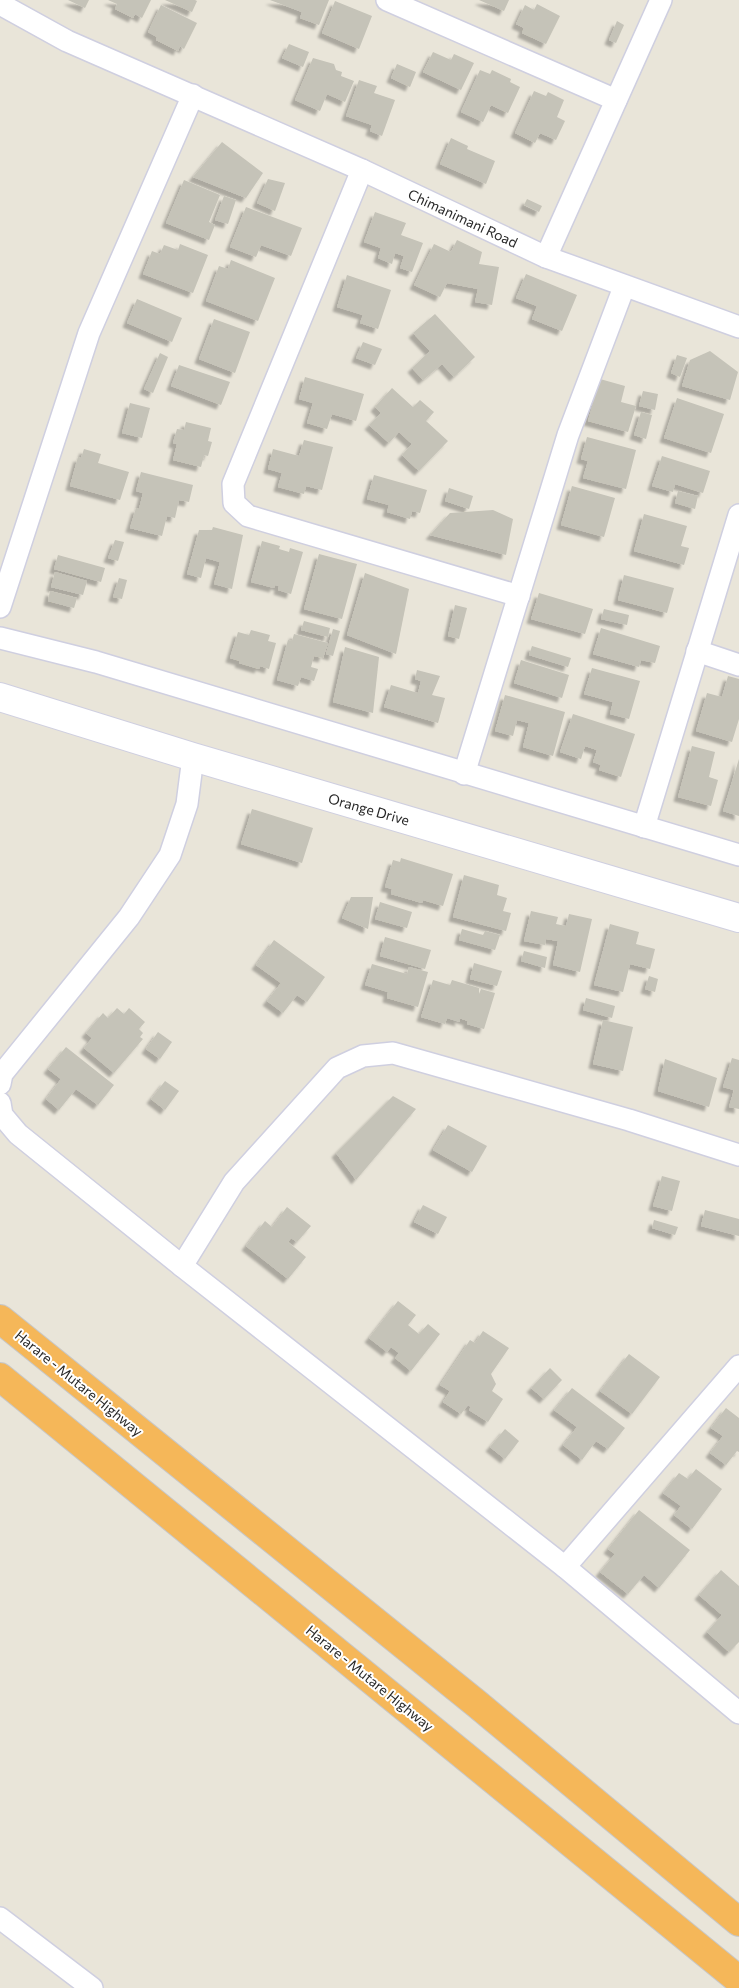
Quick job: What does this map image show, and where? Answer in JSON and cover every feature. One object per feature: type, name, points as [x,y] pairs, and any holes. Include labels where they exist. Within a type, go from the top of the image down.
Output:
[{"type":"highway","name":"Harare - Mutare Highway","points":[[0,1319],[469,1698],[739,1922]]},
{"type":"highway","name":"Harare - Mutare Highway","points":[[0,1377],[739,1980]]},
{"type":"street","points":[[387,0],[616,100]]},
{"type":"street","points":[[546,257],[662,0]]},
{"type":"street","name":"Chimanimani Road","points":[[0,4],[67,41],[362,170],[546,257],[624,287],[739,327]]},
{"type":"street","points":[[0,607],[89,333],[193,96]]},
{"type":"street","points":[[362,170],[233,484],[234,503],[248,516],[519,596]]},
{"type":"street","points":[[464,774],[568,435],[624,287]]},
{"type":"street","points":[[644,827],[739,515]]},
{"type":"street","points":[[0,638],[96,662],[739,855]]},
{"type":"street","points":[[697,651],[739,665]]},
{"type":"street","name":"Orange Drive","points":[[0,697],[193,757],[739,918]]},
{"type":"street","points":[[0,1084],[2,1074],[129,916],[170,855],[187,804],[193,757]]},
{"type":"street","points":[[182,1266],[234,1182],[337,1068],[363,1056],[393,1053],[628,1120],[739,1155]]},
{"type":"street","points":[[0,1103],[2,1115],[18,1134],[182,1266],[566,1567],[739,1713]]},
{"type":"street","points":[[566,1567],[739,1366]]},
{"type":"street","points":[[0,1918],[92,1988]]},
{"type":"building","points":[[68,0],[89,0],[85,8]]},
{"type":"building","points":[[108,0],[151,0],[142,18],[135,14],[133,18],[115,9],[117,4]]},
{"type":"building","points":[[165,0],[195,0],[197,1],[192,12]]},
{"type":"building","points":[[270,0],[329,0],[319,25],[300,18],[302,12]]},
{"type":"building","points":[[479,0],[509,0],[504,11]]},
{"type":"building","points":[[335,1],[372,16],[359,49],[322,33]]},
{"type":"building","points":[[537,4],[560,16],[546,44],[522,33],[524,28],[516,24],[525,5],[534,10]]},
{"type":"building","points":[[161,5],[197,23],[184,49],[180,46],[178,51],[156,40],[157,37],[148,32]]},
{"type":"building","points":[[617,21],[624,25],[616,43],[609,40]]},
{"type":"building","points":[[289,44],[309,52],[303,67],[282,58]]},
{"type":"building","points":[[433,52],[451,60],[454,54],[474,63],[461,90],[423,72]]},
{"type":"building","points":[[313,58],[334,64],[336,70],[342,72],[341,76],[354,81],[345,102],[327,94],[320,111],[295,100]]},
{"type":"building","points":[[397,64],[416,72],[410,87],[391,78]]},
{"type":"building","points":[[480,70],[490,74],[492,70],[511,79],[510,82],[520,87],[508,113],[491,105],[483,122],[461,112]]},
{"type":"building","points":[[359,80],[377,86],[374,93],[395,100],[382,136],[370,131],[372,125],[346,116]]},
{"type":"building","points":[[534,91],[546,96],[548,92],[564,100],[557,117],[565,121],[556,140],[540,133],[535,143],[515,133]]},
{"type":"building","points":[[451,138],[468,146],[467,149],[495,161],[486,184],[440,164]]},
{"type":"building","points":[[222,142],[263,173],[246,198],[193,177]]},
{"type":"building","points":[[268,179],[285,183],[275,211],[257,203]]},
{"type":"building","points":[[184,180],[220,195],[209,222],[215,225],[209,240],[166,223]]},
{"type":"building","points":[[224,196],[236,200],[228,224],[215,220]]},
{"type":"building","points":[[527,199],[542,206],[539,212],[524,205]]},
{"type":"building","points":[[246,207],[302,228],[291,256],[261,245],[256,257],[230,247]]},
{"type":"building","points":[[375,212],[406,223],[401,235],[423,243],[412,272],[400,268],[404,256],[395,253],[392,264],[378,258],[381,248],[364,242]]},
{"type":"building","points":[[457,240],[482,252],[479,264],[499,267],[492,305],[475,302],[478,289],[447,283],[440,297],[414,285],[434,244],[451,252]]},
{"type":"building","points":[[180,244],[208,255],[193,293],[143,274],[152,251],[160,254],[164,245],[178,250]]},
{"type":"building","points":[[231,260],[275,278],[258,321],[206,301],[219,266],[228,269]]},
{"type":"building","points":[[526,274],[577,295],[562,331],[532,319],[537,306],[516,298]]},
{"type":"building","points":[[347,275],[391,290],[378,329],[360,323],[363,315],[337,307]]},
{"type":"building","points":[[137,299],[182,318],[172,342],[127,323]]},
{"type":"building","points":[[435,314],[475,357],[454,377],[442,364],[423,380],[412,368],[430,351],[413,333]]},
{"type":"building","points":[[214,319],[250,332],[235,373],[199,359]]},
{"type":"building","points":[[363,342],[382,349],[375,365],[356,358]]},
{"type":"building","points":[[710,351],[738,372],[730,400],[682,386],[690,360]]},
{"type":"building","points":[[160,353],[168,357],[153,393],[144,389]]},
{"type":"building","points":[[677,355],[687,358],[680,377],[671,373]]},
{"type":"building","points":[[179,365],[230,382],[221,405],[171,386]]},
{"type":"building","points":[[305,377],[364,394],[356,421],[332,414],[327,429],[307,423],[313,403],[299,399]]},
{"type":"building","points":[[600,379],[625,386],[621,402],[636,406],[628,432],[588,421]]},
{"type":"building","points":[[392,388],[413,407],[420,400],[434,412],[426,421],[448,441],[419,471],[402,455],[412,444],[399,432],[389,443],[369,425],[381,413],[375,407]]},
{"type":"building","points":[[643,391],[658,394],[655,410],[639,406]]},
{"type":"building","points":[[677,398],[724,414],[711,453],[664,438]]},
{"type":"building","points":[[130,403],[150,408],[142,438],[122,433]]},
{"type":"building","points":[[641,412],[652,415],[646,439],[634,435]]},
{"type":"building","points":[[186,422],[211,428],[208,441],[212,442],[208,456],[204,455],[201,467],[173,460],[177,444],[173,443],[177,429],[184,430]]},
{"type":"building","points":[[587,437],[636,450],[626,489],[583,478],[588,461],[581,459]]},
{"type":"building","points":[[304,440],[333,447],[322,490],[306,486],[304,494],[278,487],[282,473],[268,469],[273,449],[299,456]]},
{"type":"building","points":[[84,449],[101,454],[98,463],[129,472],[120,500],[70,486],[78,457],[81,458]]},
{"type":"building","points":[[662,456],[710,471],[703,493],[675,484],[673,492],[652,486]]},
{"type":"building","points":[[141,472],[193,485],[189,502],[179,500],[175,518],[167,516],[162,536],[130,528],[136,508],[139,509],[143,493],[136,491]]},
{"type":"building","points":[[374,475],[427,490],[420,513],[412,511],[410,519],[387,512],[389,505],[367,499]]},
{"type":"building","points":[[572,486],[615,498],[604,537],[561,525]]},
{"type":"building","points":[[449,488],[473,496],[469,509],[445,501]]},
{"type":"building","points":[[678,491],[698,496],[695,509],[675,503]]},
{"type":"building","points":[[493,510],[513,519],[506,555],[430,535],[450,513]]},
{"type":"building","points":[[644,514],[687,526],[681,546],[689,548],[684,565],[634,551]]},
{"type":"building","points":[[213,527],[243,535],[232,589],[214,584],[220,562],[206,558],[201,578],[187,574],[199,530],[212,530]]},
{"type":"building","points":[[115,540],[124,542],[118,561],[108,558]]},
{"type":"building","points":[[262,541],[280,546],[279,549],[289,552],[290,548],[303,552],[291,594],[278,590],[279,586],[275,585],[274,588],[251,582]]},
{"type":"building","points":[[319,554],[357,564],[342,619],[304,609]]},
{"type":"building","points":[[58,555],[105,568],[101,582],[54,569]]},
{"type":"building","points":[[55,572],[87,581],[83,595],[51,587]]},
{"type":"building","points":[[365,573],[409,589],[396,654],[347,635]]},
{"type":"building","points":[[624,575],[674,588],[667,613],[618,600]]},
{"type":"building","points":[[119,578],[127,580],[122,599],[113,597]]},
{"type":"building","points":[[50,591],[77,598],[74,608],[48,601]]},
{"type":"building","points":[[539,593],[593,609],[585,634],[531,619]]},
{"type":"building","points":[[455,605],[467,608],[459,639],[448,636]]},
{"type":"building","points":[[604,609],[629,615],[627,625],[601,619]]},
{"type":"building","points":[[304,621],[330,628],[328,637],[301,630]]},
{"type":"building","points":[[601,628],[660,646],[655,663],[641,660],[639,667],[593,654]]},
{"type":"building","points":[[333,629],[340,631],[333,656],[326,654]]},
{"type":"building","points":[[251,630],[270,635],[268,641],[276,643],[269,669],[260,666],[259,669],[230,658],[238,632],[249,635]]},
{"type":"building","points":[[294,634],[328,643],[323,658],[314,656],[311,667],[318,669],[314,681],[301,677],[298,686],[277,680],[288,640],[292,641]]},
{"type":"building","points":[[532,646],[571,658],[568,667],[529,655]]},
{"type":"building","points":[[345,647],[379,657],[373,713],[333,702]]},
{"type":"building","points":[[521,660],[569,675],[562,698],[514,683]]},
{"type":"building","points":[[592,668],[640,681],[629,719],[610,714],[613,702],[584,694]]},
{"type":"building","points":[[417,670],[440,676],[432,695],[445,698],[438,723],[384,707],[391,685],[418,693],[421,681],[415,679]]},
{"type":"building","points":[[728,676],[739,679],[739,719],[732,742],[696,731],[707,693],[722,697]]},
{"type":"building","points":[[505,695],[565,712],[553,756],[523,747],[529,723],[517,720],[513,736],[495,731]]},
{"type":"building","points":[[573,714],[635,734],[621,777],[599,770],[601,765],[593,762],[597,750],[585,746],[581,759],[560,752]]},
{"type":"building","points":[[692,746],[715,752],[709,777],[718,780],[711,806],[678,797]]},
{"type":"building","points":[[739,759],[739,816],[723,811]]},
{"type":"building","points":[[252,809],[313,828],[302,863],[241,844]]},
{"type":"building","points":[[401,858],[453,874],[443,906],[423,900],[422,903],[391,894],[392,889],[385,887],[393,860],[400,862]]},
{"type":"building","points":[[464,875],[499,885],[497,895],[507,898],[503,911],[511,913],[506,931],[453,917]]},
{"type":"building","points":[[351,897],[373,897],[368,929],[342,918]]},
{"type":"building","points":[[380,902],[412,912],[407,928],[375,919]]},
{"type":"building","points":[[531,911],[558,917],[556,924],[566,926],[569,914],[592,919],[580,972],[553,965],[558,941],[546,939],[545,945],[524,941]]},
{"type":"building","points":[[610,924],[639,932],[636,944],[655,949],[650,969],[630,964],[623,992],[594,985]]},
{"type":"building","points":[[462,929],[483,935],[485,931],[500,935],[495,950],[459,940]]},
{"type":"building","points":[[385,937],[431,950],[425,969],[380,956]]},
{"type":"building","points":[[274,940],[325,977],[307,1002],[297,995],[283,1013],[267,1001],[281,983],[256,965]]},
{"type":"building","points":[[524,951],[547,957],[545,968],[521,961]]},
{"type":"building","points":[[474,963],[502,971],[497,986],[470,979]]},
{"type":"building","points":[[372,964],[407,974],[409,967],[428,972],[418,1007],[387,998],[388,992],[365,985]]},
{"type":"building","points":[[649,976],[658,979],[655,992],[645,989]]},
{"type":"building","points":[[433,980],[450,985],[452,980],[479,988],[479,994],[481,989],[495,993],[484,1029],[467,1024],[468,1021],[459,1018],[460,1022],[447,1018],[445,1024],[421,1017]]},
{"type":"building","points":[[586,998],[615,1006],[612,1018],[583,1010]]},
{"type":"building","points":[[117,1008],[124,1014],[129,1008],[145,1022],[139,1029],[143,1033],[140,1037],[143,1039],[114,1073],[84,1048],[92,1038],[86,1033],[103,1013],[108,1018]]},
{"type":"building","points":[[603,1020],[633,1027],[623,1071],[593,1064]]},
{"type":"building","points":[[158,1032],[172,1042],[160,1059],[146,1049]]},
{"type":"building","points":[[66,1047],[114,1085],[98,1105],[76,1089],[59,1110],[46,1099],[61,1079],[48,1069]]},
{"type":"building","points":[[732,1058],[739,1060],[739,1109],[729,1107],[734,1090],[723,1087]]},
{"type":"building","points":[[665,1059],[717,1078],[709,1107],[658,1091]]},
{"type":"building","points":[[165,1081],[179,1091],[165,1110],[151,1099]]},
{"type":"building","points":[[393,1096],[416,1109],[356,1180],[336,1153]]},
{"type":"building","points":[[448,1125],[487,1146],[472,1172],[433,1150]]},
{"type":"building","points":[[662,1176],[680,1181],[672,1211],[653,1206]]},
{"type":"building","points":[[423,1205],[447,1217],[438,1234],[414,1222]]},
{"type":"building","points":[[287,1207],[311,1226],[297,1242],[291,1238],[288,1242],[306,1257],[288,1279],[246,1246],[265,1221],[272,1227]]},
{"type":"building","points":[[705,1210],[739,1219],[739,1236],[701,1226]]},
{"type":"building","points":[[654,1220],[678,1227],[675,1235],[652,1228]]},
{"type":"building","points":[[398,1301],[416,1315],[408,1325],[419,1334],[428,1324],[440,1334],[411,1371],[395,1358],[399,1353],[391,1347],[387,1352],[369,1338]]},
{"type":"building","points":[[483,1331],[509,1348],[491,1374],[496,1384],[492,1391],[503,1399],[488,1422],[469,1410],[471,1407],[468,1405],[461,1414],[443,1402],[450,1391],[440,1385],[470,1340],[475,1343]]},
{"type":"building","points":[[629,1354],[660,1377],[632,1414],[600,1391]]},
{"type":"building","points":[[550,1368],[562,1380],[544,1399],[531,1388]]},
{"type":"building","points":[[572,1388],[625,1428],[608,1449],[596,1441],[582,1460],[563,1445],[577,1427],[554,1410]]},
{"type":"building","points":[[726,1408],[739,1418],[739,1452],[737,1451],[726,1465],[710,1453],[723,1436],[711,1428]]},
{"type":"building","points":[[505,1429],[519,1441],[505,1459],[490,1447]]},
{"type":"building","points":[[696,1469],[722,1489],[692,1529],[674,1515],[681,1506],[663,1493],[679,1473],[688,1479]]},
{"type":"building","points":[[639,1510],[690,1550],[659,1588],[644,1575],[628,1594],[600,1572],[615,1554],[608,1549]]},
{"type":"building","points":[[721,1570],[739,1586],[739,1642],[729,1652],[707,1632],[722,1615],[699,1595]]}]
